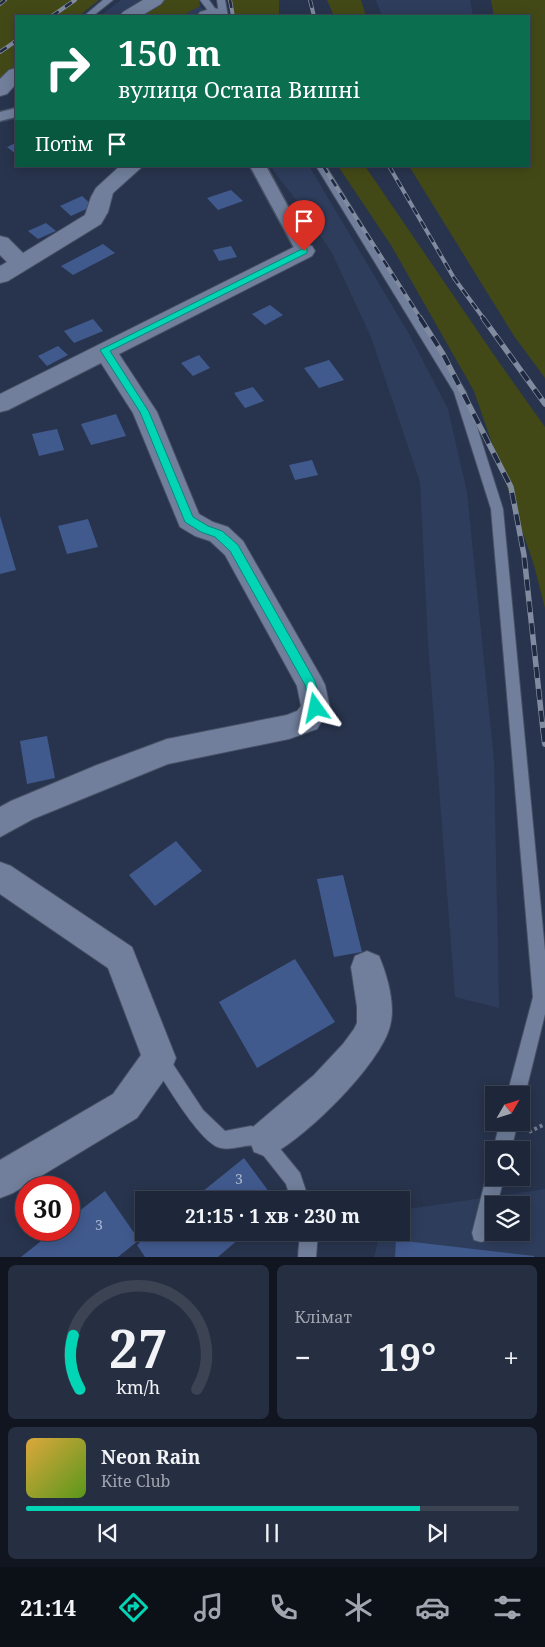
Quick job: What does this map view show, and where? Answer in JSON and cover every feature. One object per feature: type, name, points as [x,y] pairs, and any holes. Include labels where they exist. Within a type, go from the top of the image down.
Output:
[{"type":"street","points":[[131,15],[155,0]]},
{"type":"street","points":[[0,90],[15,75]]},
{"type":"street","points":[[0,118],[15,112]]},
{"type":"street","points":[[0,276],[20,262],[94,219],[100,207],[101,197],[108,187],[132,167]]},
{"type":"street","points":[[0,404],[304,251],[259,167]]},
{"type":"street","points":[[0,243],[20,262]]},
{"type":"street","points":[[0,822],[22,810],[167,752],[288,727],[307,720],[316,708],[311,685],[234,548],[219,534],[204,529],[189,520],[144,412],[105,350]]},
{"type":"street","points":[[0,876],[120,958],[159,1058],[125,1106],[0,1180]]},
{"type":"street","points":[[266,1139],[323,1089],[366,1044],[374,1026],[371,980],[367,967]]},
{"type":"lane","points":[[89,15],[108,0]]},
{"type":"lane","points":[[322,167],[460,392],[497,509],[541,997],[518,1086]]},
{"type":"lane","points":[[159,1058],[197,1116],[222,1140],[250,1135],[266,1139],[269,1149],[294,1180],[297,1191]]},
{"type":"lane","points":[[481,1233],[493,1186]]},
{"type":"lane","points":[[307,1257],[308,1241]]},
{"type":"shaded area","points":[[121,0],[195,0],[207,15],[101,15]]},
{"type":"shaded area","points":[[376,0],[470,0],[473,15],[382,15]]},
{"type":"shaded area","points":[[271,167],[310,167],[409,334],[448,409],[467,492],[494,760],[499,1008],[455,997],[428,643],[420,482],[371,337],[332,253],[299,204]]},
{"type":"shaded area","points":[[545,1189],[545,1257],[374,1257],[378,1241],[410,1241],[410,1209],[485,1198],[485,1241],[530,1241],[530,1196],[497,1196]]},
{"type":"green space","points":[[0,0],[99,0],[80,15],[15,15],[15,70],[0,85]]},
{"type":"green space","points":[[163,0],[199,0],[200,6],[184,15],[140,15]]},
{"type":"green space","points":[[227,0],[279,0],[279,15],[235,15]]},
{"type":"green space","points":[[327,0],[361,0],[366,15],[334,15]]},
{"type":"green space","points":[[491,0],[545,0],[545,378],[514,336],[410,167],[530,167],[530,15],[494,15]]},
{"type":"green space","points":[[339,167],[366,167],[545,427],[545,608],[534,565],[474,391],[391,245]]},
{"type":"building","points":[[15,143],[15,153],[7,147]]},
{"type":"building","points":[[231,190],[243,201],[218,210],[207,198]]},
{"type":"building","points":[[82,196],[93,206],[71,216],[60,206]]},
{"type":"building","points":[[46,223],[56,231],[38,239],[28,231]]},
{"type":"building","points":[[103,244],[115,253],[73,275],[61,266]]},
{"type":"building","points":[[231,246],[237,257],[219,261],[213,250]]},
{"type":"building","points":[[270,305],[283,315],[265,325],[252,314]]},
{"type":"building","points":[[93,319],[103,331],[74,343],[64,331]]},
{"type":"building","points":[[58,346],[68,355],[47,366],[38,356]]},
{"type":"building","points":[[199,355],[210,368],[193,376],[181,363]]},
{"type":"building","points":[[329,360],[344,380],[319,388],[304,368]]},
{"type":"building","points":[[253,387],[264,401],[245,408],[234,393]]},
{"type":"building","points":[[116,414],[126,436],[91,445],[81,424]]},
{"type":"building","points":[[57,429],[64,450],[39,456],[32,434]]},
{"type":"building","points":[[312,460],[318,475],[295,480],[289,465]]},
{"type":"building","points":[[0,516],[16,570],[0,574]]},
{"type":"building","points":[[88,519],[98,547],[67,554],[58,526]]},
{"type":"building","points":[[47,736],[55,778],[27,784],[20,741]]},
{"type":"building","points":[[176,841],[202,871],[155,906],[129,875]]},
{"type":"building","points":[[343,875],[362,952],[334,957],[317,879]]},
{"type":"building","points":[[295,959],[335,1022],[257,1068],[219,1002]]},
{"type":"building","points":[[244,1158],[268,1191],[203,1191]]},
{"type":"building","points":[[105,1191],[135,1234],[135,1241],[138,1241],[118,1257],[21,1257],[41,1241],[80,1241],[80,1210]]},
{"type":"building","points":[[142,1241],[237,1241],[218,1257],[145,1257],[137,1245]]},
{"type":"building","points":[[396,1241],[534,1256],[534,1257],[395,1257]]},
{"type":"railway","points":[[0,4],[5,0]]},
{"type":"railway","points":[[53,15],[75,0]]},
{"type":"railway","points":[[230,0],[233,15]]},
{"type":"railway","points":[[310,0],[314,15]]},
{"type":"railway","points":[[0,52],[15,42]]},
{"type":"railway","points":[[324,167],[421,319]]},
{"type":"railway","points":[[390,167],[454,278],[484,319]]},
{"type":"railway","points":[[420,318],[443,354],[511,487],[524,555],[543,730]]},
{"type":"railway","points":[[483,318],[545,404]]},
{"type":"railway","points":[[543,728],[545,744]]},
{"type":"route","points":[[304,251],[105,350],[144,412],[189,520],[204,529],[219,534],[234,548],[311,685],[316,708]]}]
